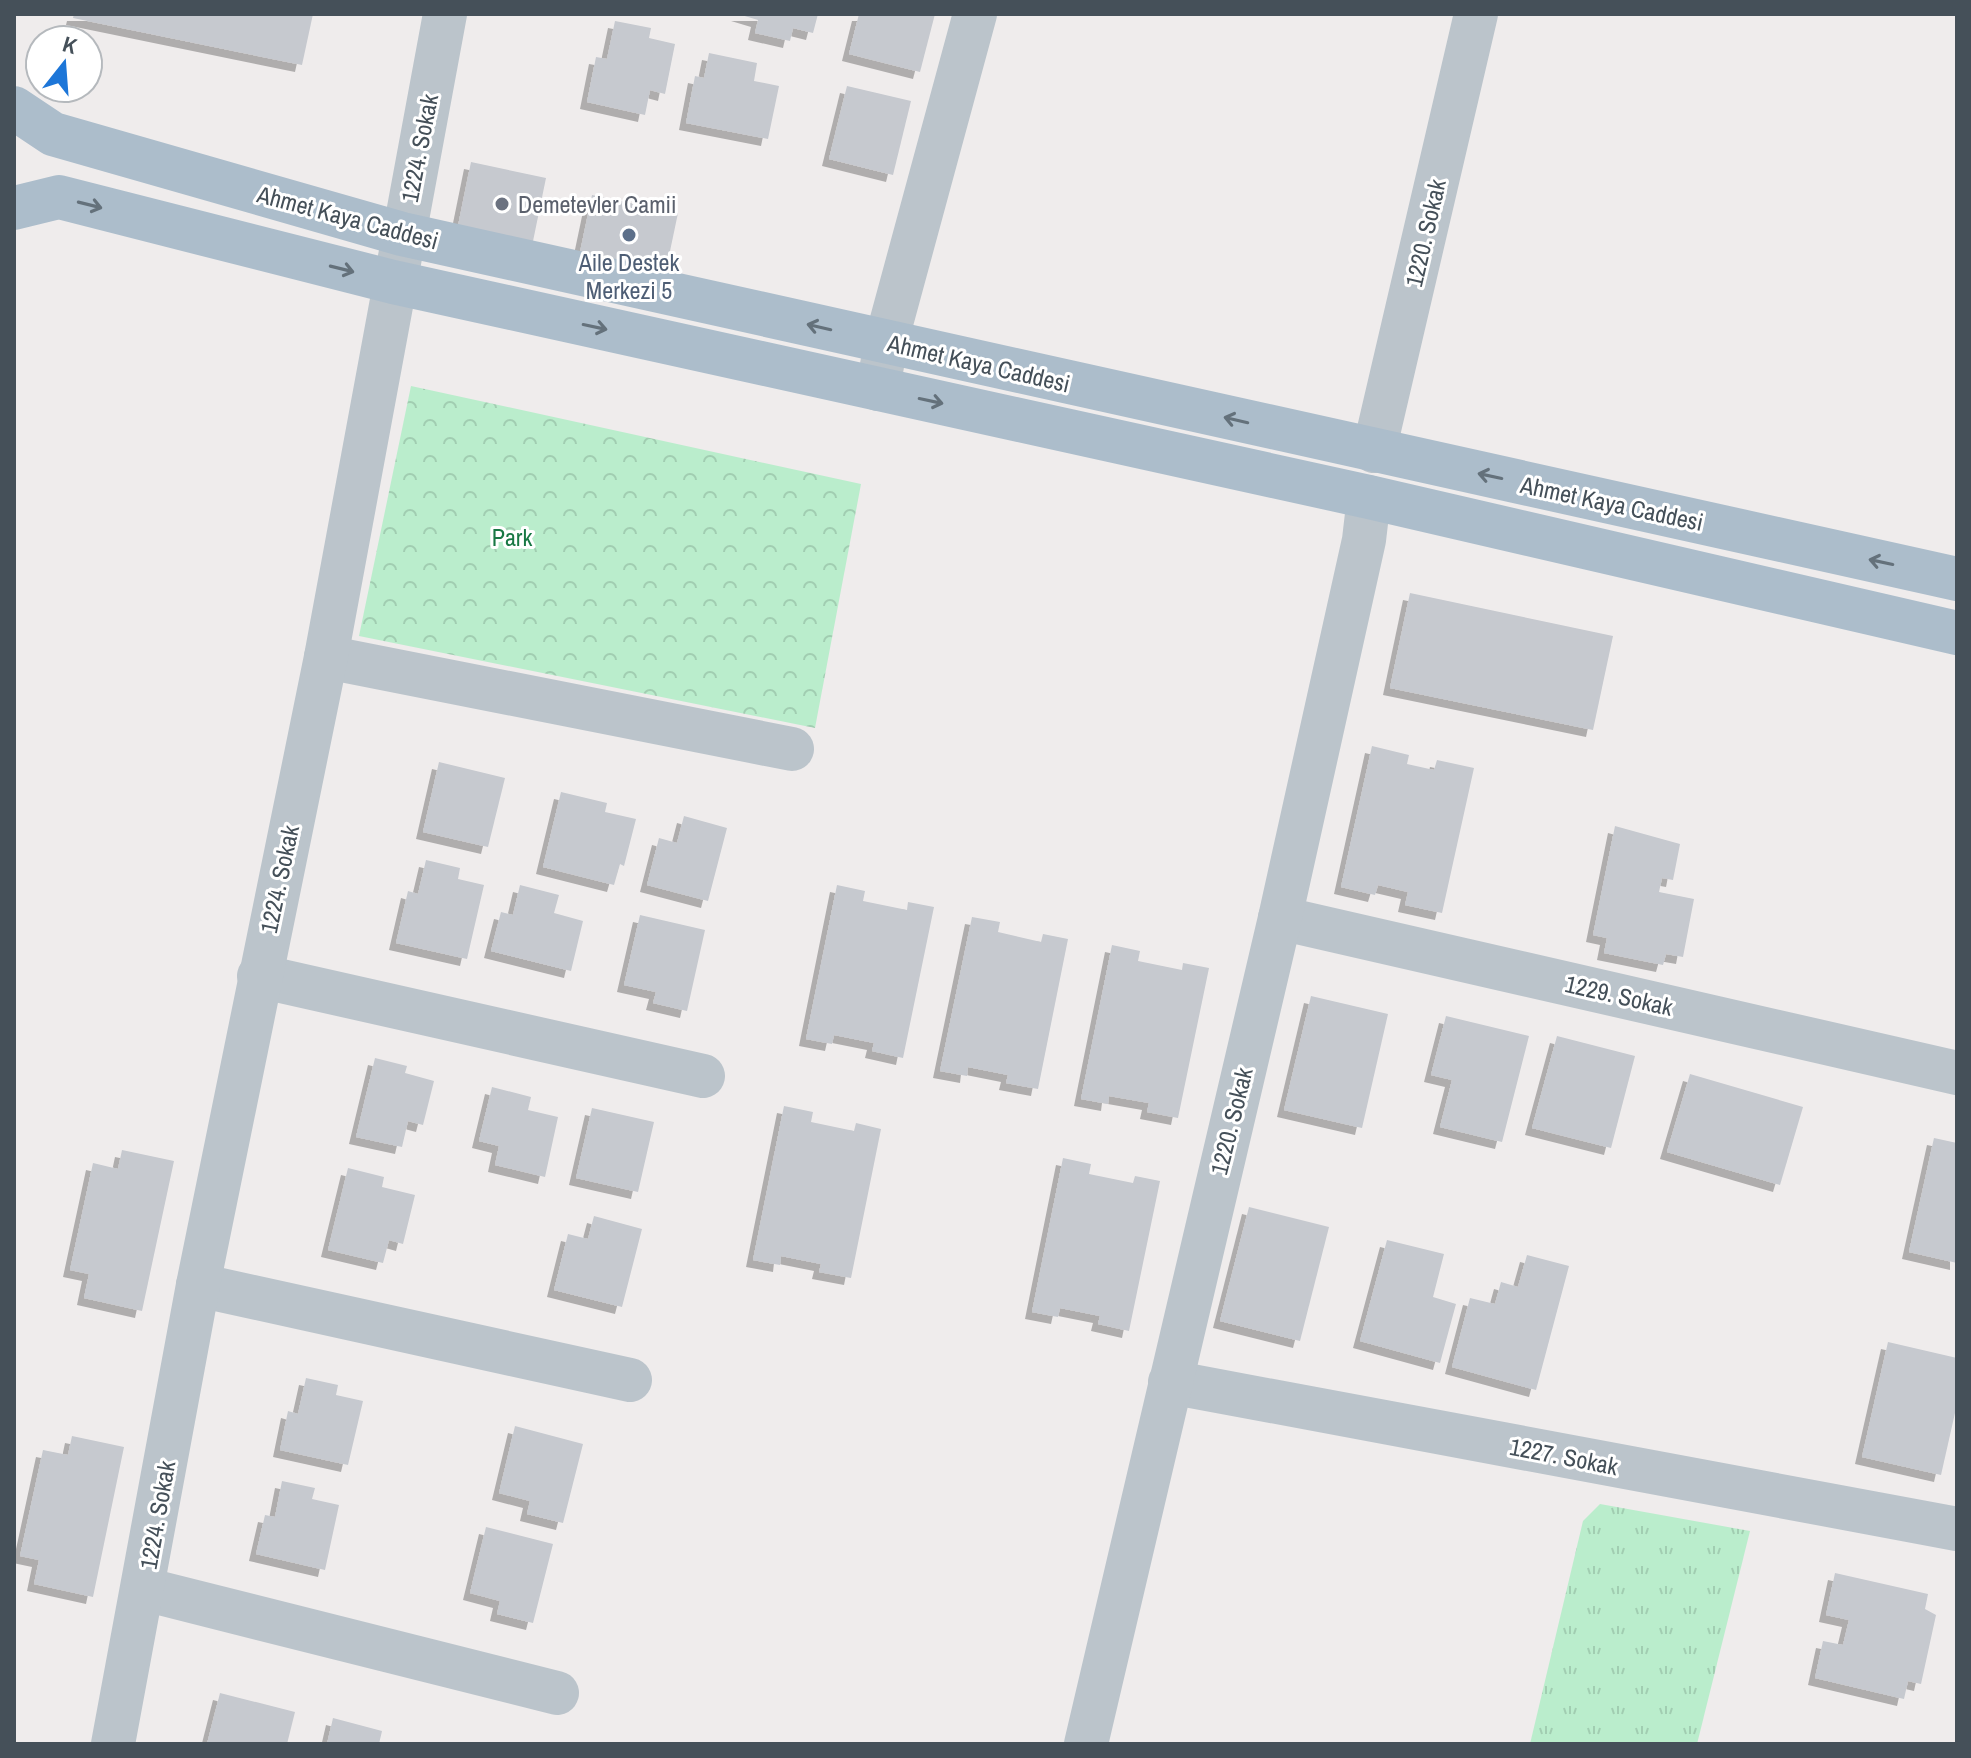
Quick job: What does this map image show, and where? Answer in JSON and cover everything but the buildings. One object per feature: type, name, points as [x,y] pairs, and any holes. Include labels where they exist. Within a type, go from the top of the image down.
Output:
[{"type":"main road","name":"Ahmet Kaya Caddesi","points":[[14,108],[53,134],[402,234],[1957,579]]},
{"type":"main road","name":"Ahmet Kaya Caddesi","points":[[14,208],[59,197],[393,282],[1369,497],[1957,633]]},
{"type":"street","name":"1224. Sokak","points":[[113,1744],[198,1285],[326,657],[445,14]]},
{"type":"street","points":[[878,389],[886,342],[975,14]]},
{"type":"street","name":"1220. Sokak","points":[[1374,451],[1476,14]]},
{"type":"street","name":"1220. Sokak","points":[[1086,1744],[1280,918],[1364,540],[1369,497]]},
{"type":"street","points":[[326,657],[792,749]]},
{"type":"street","name":"1229. Sokak","points":[[1280,918],[1957,1073]]},
{"type":"street","points":[[259,976],[703,1076]]},
{"type":"street","points":[[198,1285],[630,1380]]},
{"type":"street","name":"1227. Sokak","points":[[1170,1382],[1957,1529]]},
{"type":"street","points":[[144,1589],[557,1693]]},
{"type":"green space","name":"Park","points":[[411,386],[861,484],[815,728],[359,636]]},
{"type":"green space","points":[[1600,1504],[1750,1531],[1697,1744],[1530,1744],[1583,1521]]},
{"type":"place","name":"Demetevler Camii","points":[[502,204]]},
{"type":"place","name":"Aile Destek Merkezi 5","points":[[629,235]]}]
